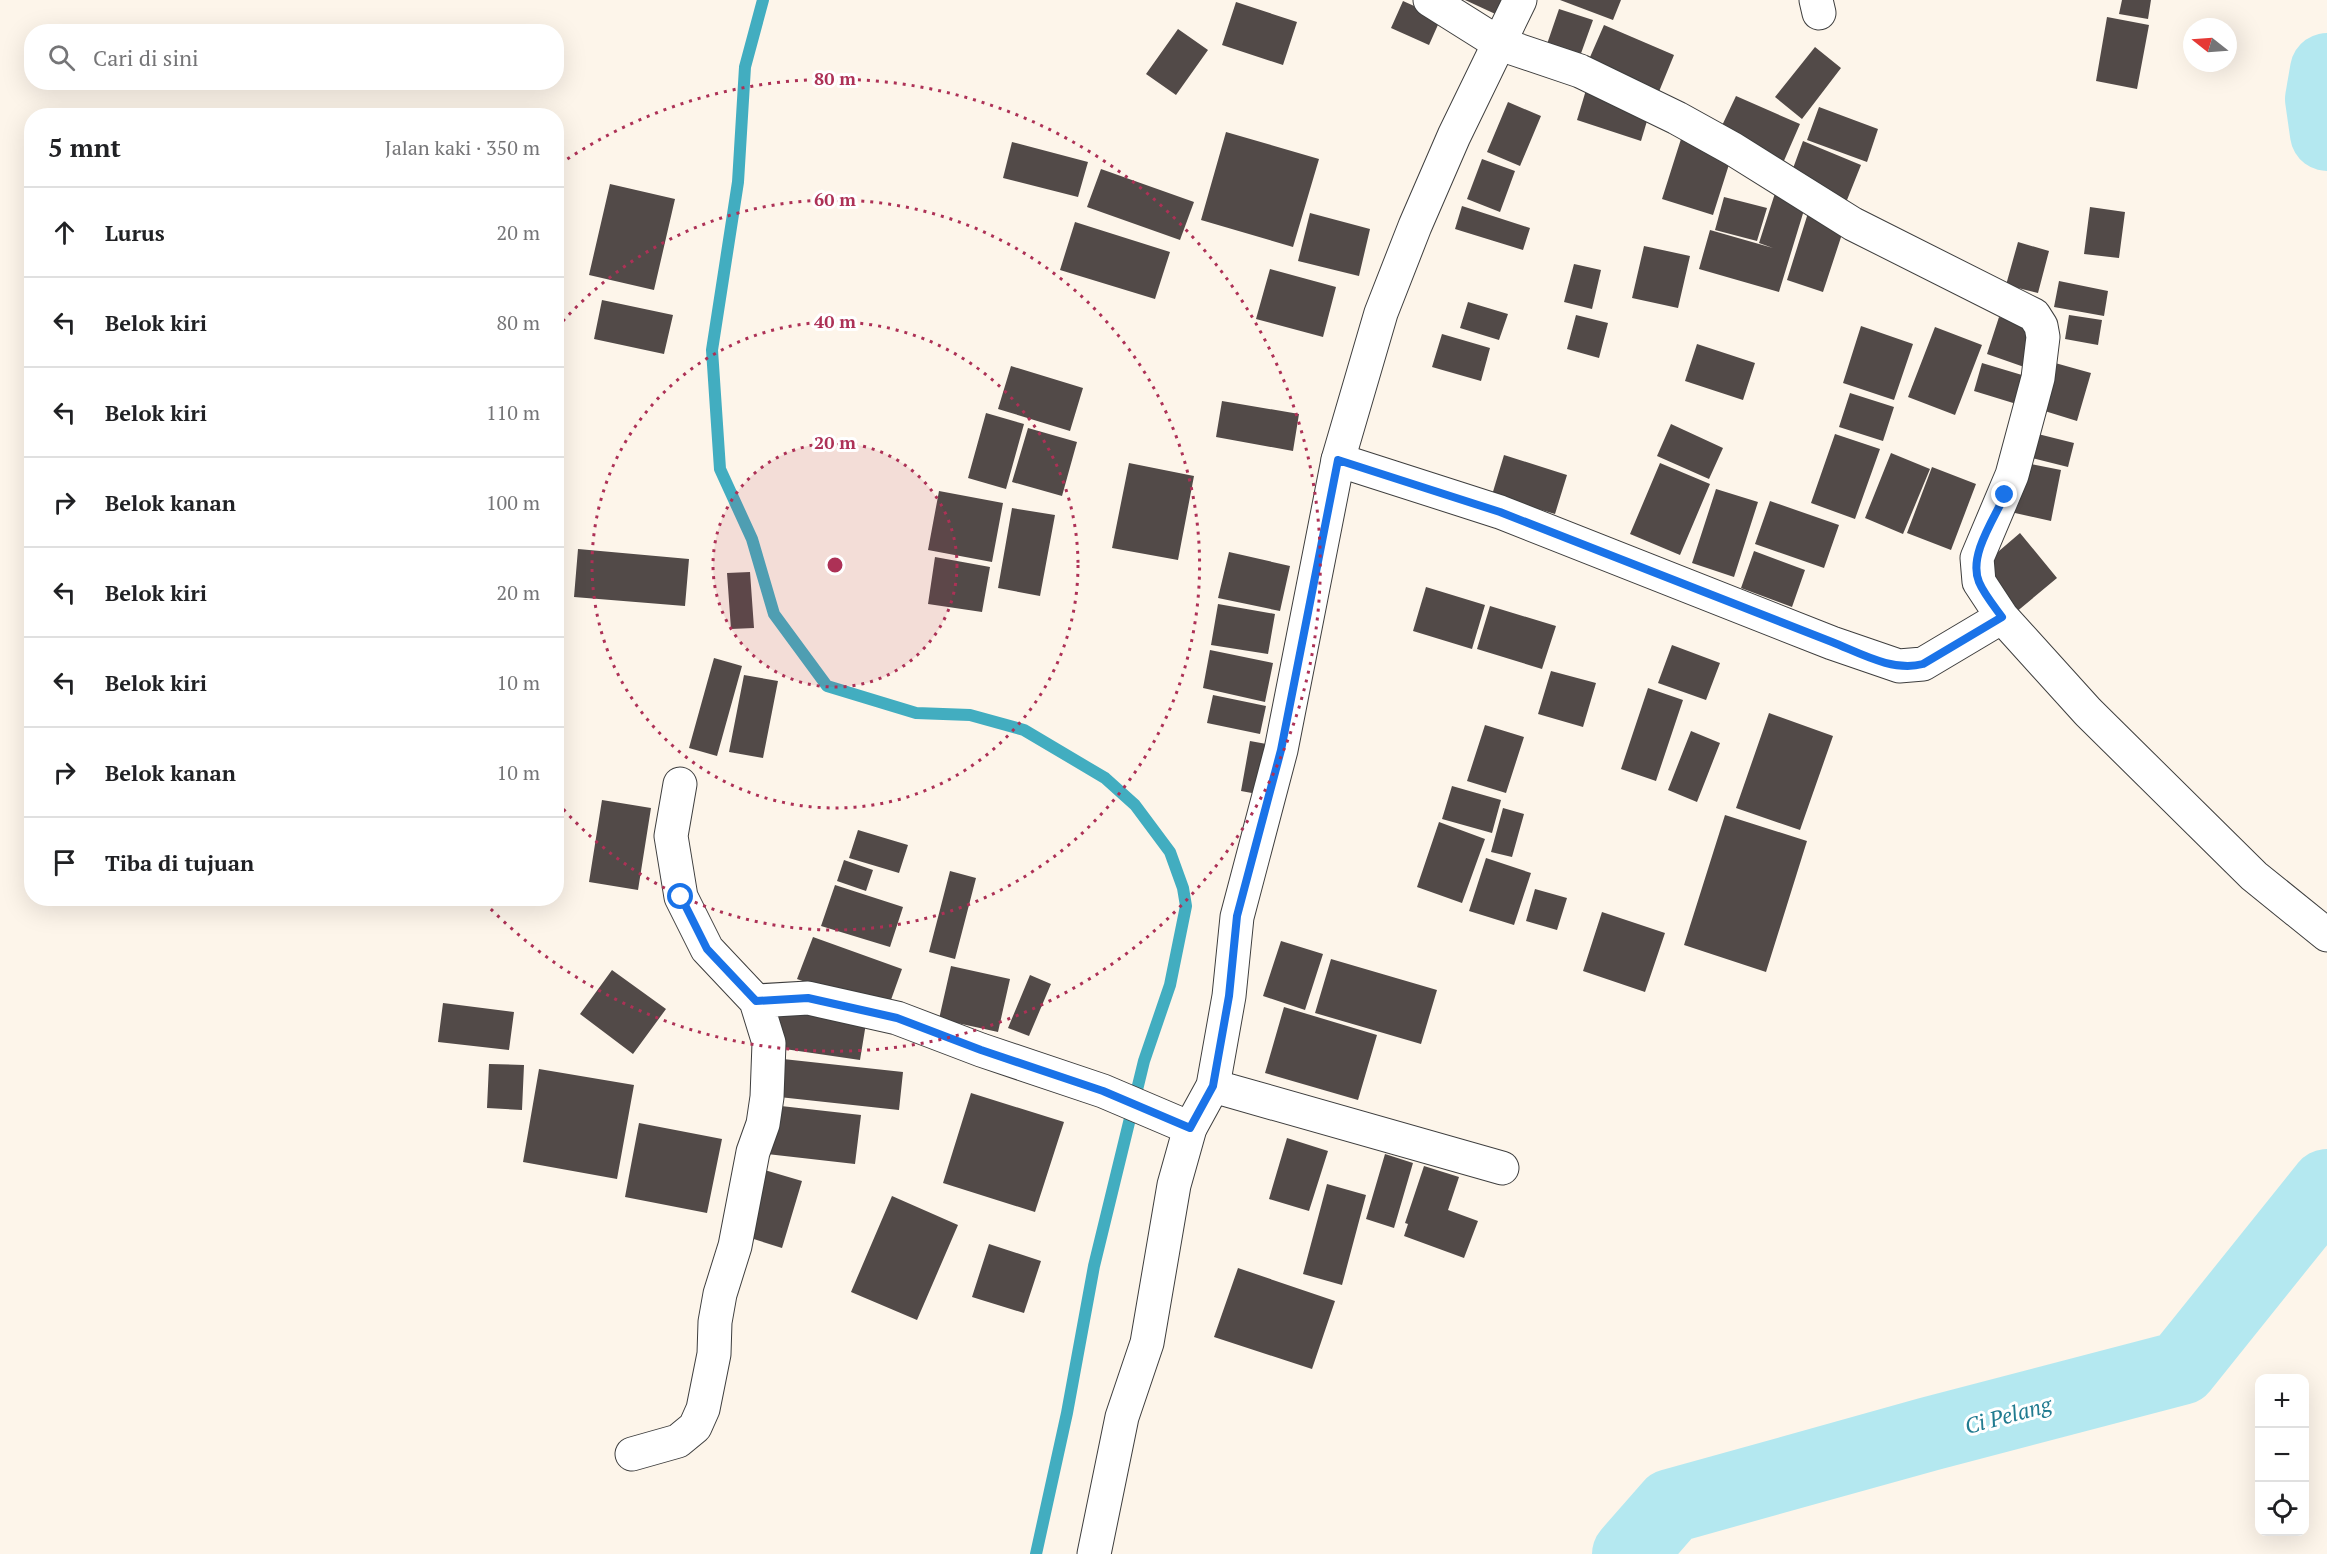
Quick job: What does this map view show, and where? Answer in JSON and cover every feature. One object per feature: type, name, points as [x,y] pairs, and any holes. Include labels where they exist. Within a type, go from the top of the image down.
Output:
[{"type":"street","points":[[1430,0],[1500,44],[1580,71],[1677,118],[1733,149],[1853,224],[2034,315],[2041,326],[2043,337],[2031,408],[2005,495],[1977,558],[1979,582],[2002,617],[2088,712],[2254,876],[2315,928],[2327,935]]},
{"type":"street","points":[[1094,1554],[1122,1417],[1147,1343],[1174,1185],[1190,1128],[1213,1086],[1229,996],[1237,916],[1281,750],[1338,460],[1385,302],[1454,136],[1520,0]]},
{"type":"street","points":[[1338,460],[1500,512],[1899,666],[1910,667],[1923,664],[2002,617]]},
{"type":"street","points":[[632,1455],[678,1441],[695,1427],[703,1409],[714,1354],[715,1322],[720,1294],[735,1246],[753,1152],[765,1115],[769,1043],[756,1001],[707,949],[681,897],[672,836],[680,784]]},
{"type":"street","points":[[756,1001],[808,998],[897,1018],[981,1050],[1103,1091],[1190,1128]]},
{"type":"street","points":[[1213,1086],[1502,1168]]},
{"type":"building","points":[[1465,0],[1512,0],[1504,18]]},
{"type":"building","points":[[1560,0],[1621,0],[1613,20]]},
{"type":"building","points":[[2122,0],[2151,0],[2148,19],[2119,14]]},
{"type":"building","points":[[1403,1],[1441,18],[1429,45],[1391,28]]},
{"type":"building","points":[[1236,2],[1297,22],[1283,65],[1222,45]]},
{"type":"building","points":[[1559,9],[1593,20],[1579,59],[1546,47]]},
{"type":"building","points":[[2107,17],[2149,25],[2137,89],[2096,81]]},
{"type":"building","points":[[1604,25],[1674,55],[1658,94],[1587,64]]},
{"type":"building","points":[[1178,29],[1208,50],[1176,95],[1146,74]]},
{"type":"building","points":[[1815,47],[1841,68],[1802,119],[1775,97]]},
{"type":"building","points":[[1586,90],[1650,111],[1641,141],[1577,120]]},
{"type":"building","points":[[1736,96],[1800,124],[1783,163],[1718,134]]},
{"type":"building","points":[[1508,102],[1541,116],[1520,166],[1487,152]]},
{"type":"building","points":[[1819,107],[1878,129],[1867,162],[1807,140]]},
{"type":"building","points":[[1226,132],[1319,159],[1293,247],[1201,220]]},
{"type":"building","points":[[1681,139],[1732,155],[1713,215],[1662,199]]},
{"type":"building","points":[[1803,141],[1861,165],[1845,205],[1788,182]]},
{"type":"building","points":[[1012,142],[1088,162],[1078,197],[1003,178]]},
{"type":"building","points":[[1482,159],[1515,171],[1500,212],[1467,199]]},
{"type":"building","points":[[1101,169],[1194,202],[1180,240],[1087,207]]},
{"type":"building","points":[[610,184],[675,199],[654,290],[589,275]]},
{"type":"building","points":[[1777,187],[1808,197],[1779,292],[1699,269],[1710,230],[1773,248],[1759,243]]},
{"type":"building","points":[[1724,197],[1767,208],[1757,241],[1715,230]]},
{"type":"building","points":[[1462,206],[1530,228],[1523,250],[1455,229]]},
{"type":"building","points":[[2090,207],[2125,212],[2119,258],[2084,254]]},
{"type":"building","points":[[1310,213],[1370,229],[1359,276],[1298,261]]},
{"type":"building","points":[[1808,213],[1845,225],[1823,292],[1787,280]]},
{"type":"building","points":[[1075,222],[1170,252],[1155,299],[1060,270]]},
{"type":"building","points":[[2018,242],[2049,251],[2038,293],[2006,285]]},
{"type":"building","points":[[1644,246],[1690,256],[1678,308],[1632,298]]},
{"type":"building","points":[[1574,264],[1601,270],[1592,309],[1564,302]]},
{"type":"building","points":[[1270,269],[1336,287],[1323,337],[1256,319]]},
{"type":"building","points":[[2059,281],[2108,291],[2104,316],[2054,307]]},
{"type":"building","points":[[602,300],[673,315],[664,354],[594,339]]},
{"type":"building","points":[[1468,302],[1508,314],[1499,340],[1460,328]]},
{"type":"building","points":[[1576,315],[1608,323],[1599,358],[1567,349]]},
{"type":"building","points":[[2069,315],[2102,320],[2098,345],[2065,339]]},
{"type":"building","points":[[1999,317],[2040,330],[2027,368],[1987,354]]},
{"type":"building","points":[[1861,326],[1913,344],[1894,400],[1843,383]]},
{"type":"building","points":[[1935,327],[1982,345],[1955,415],[1908,397]]},
{"type":"building","points":[[1442,334],[1490,348],[1481,381],[1432,367]]},
{"type":"building","points":[[1697,344],[1755,363],[1743,400],[1685,381]]},
{"type":"building","points":[[2048,361],[2091,373],[2077,421],[2035,408]]},
{"type":"building","points":[[1982,363],[2032,378],[2023,406],[1974,391]]},
{"type":"building","points":[[1011,366],[1083,388],[1070,431],[998,409]]},
{"type":"building","points":[[1850,393],[1894,407],[1883,441],[1839,427]]},
{"type":"building","points":[[1222,401],[1299,414],[1293,451],[1216,437]]},
{"type":"building","points":[[986,413],[1024,424],[1006,489],[968,478]]},
{"type":"building","points":[[1671,424],[1723,448],[1709,479],[1657,456]]},
{"type":"building","points":[[1028,428],[1077,442],[1062,496],[1012,482]]},
{"type":"building","points":[[2030,432],[2074,443],[2068,467],[2024,456]]},
{"type":"building","points":[[1835,434],[1880,449],[1855,519],[1811,503]]},
{"type":"building","points":[[1891,453],[1930,469],[1903,534],[1865,518]]},
{"type":"building","points":[[1504,455],[1567,475],[1555,514],[1492,495]]},
{"type":"building","points":[[2016,461],[2061,470],[2051,521],[2006,511]]},
{"type":"building","points":[[1129,463],[1194,476],[1178,560],[1112,548]]},
{"type":"building","points":[[1660,463],[1710,484],[1680,555],[1630,534]]},
{"type":"building","points":[[1932,467],[1976,484],[1951,550],[1907,533]]},
{"type":"building","points":[[1716,489],[1758,502],[1734,577],[1692,563]]},
{"type":"building","points":[[939,491],[1003,503],[992,562],[928,550]]},
{"type":"building","points":[[1770,501],[1839,525],[1824,568],[1755,544]]},
{"type":"building","points":[[1012,508],[1055,515],[1040,596],[998,588]]},
{"type":"building","points":[[2020,533],[2057,578],[2015,613],[1978,569]]},
{"type":"building","points":[[578,549],[689,559],[685,606],[574,597]]},
{"type":"building","points":[[1754,551],[1805,570],[1792,607],[1741,588]]},
{"type":"building","points":[[1229,552],[1290,566],[1280,611],[1218,598]]},
{"type":"building","points":[[935,557],[990,567],[982,612],[928,604]]},
{"type":"building","points":[[750,572],[754,628],[731,629],[727,573]]},
{"type":"building","points":[[1426,587],[1485,605],[1472,649],[1413,631]]},
{"type":"building","points":[[1218,604],[1275,614],[1268,654],[1211,645]]},
{"type":"building","points":[[1490,606],[1556,626],[1542,669],[1477,649]]},
{"type":"building","points":[[1672,645],[1720,663],[1706,700],[1658,683]]},
{"type":"building","points":[[1210,650],[1273,663],[1265,702],[1203,688]]},
{"type":"building","points":[[714,658],[742,666],[717,756],[689,748]]},
{"type":"building","points":[[1551,671],[1596,683],[1583,727],[1538,714]]},
{"type":"building","points":[[744,675],[778,681],[763,758],[729,752]]},
{"type":"building","points":[[1648,688],[1683,700],[1656,781],[1621,769]]},
{"type":"building","points":[[1213,695],[1266,706],[1260,734],[1207,723]]},
{"type":"building","points":[[1769,713],[1833,736],[1800,830],[1736,808]]},
{"type":"building","points":[[1485,725],[1524,737],[1506,793],[1467,781]]},
{"type":"building","points":[[1691,731],[1720,743],[1697,802],[1668,790]]},
{"type":"building","points":[[1250,741],[1277,746],[1268,796],[1241,791]]},
{"type":"building","points":[[1452,786],[1501,800],[1492,833],[1442,819]]},
{"type":"building","points":[[602,800],[651,808],[638,890],[589,882]]},
{"type":"building","points":[[1503,808],[1524,814],[1512,857],[1491,852]]},
{"type":"building","points":[[1725,815],[1807,841],[1766,972],[1684,945]]},
{"type":"building","points":[[1439,822],[1485,839],[1462,903],[1417,887]]},
{"type":"building","points":[[858,830],[908,845],[899,873],[849,858]]},
{"type":"building","points":[[1486,858],[1531,873],[1514,925],[1469,911]]},
{"type":"building","points":[[844,860],[873,870],[866,891],[837,881]]},
{"type":"building","points":[[950,871],[976,878],[955,959],[929,952]]},
{"type":"building","points":[[835,885],[903,907],[890,947],[821,926]]},
{"type":"building","points":[[1535,889],[1567,898],[1557,930],[1526,921]]},
{"type":"building","points":[[1602,912],[1665,933],[1645,992],[1583,971]]},
{"type":"building","points":[[813,937],[902,969],[887,1011],[797,979]]},
{"type":"building","points":[[1281,941],[1323,954],[1305,1010],[1263,996]]},
{"type":"building","points":[[1331,959],[1437,990],[1421,1044],[1315,1013]]},
{"type":"building","points":[[951,966],[1010,979],[998,1032],[939,1019]]},
{"type":"building","points":[[612,970],[666,1009],[633,1054],[580,1014]]},
{"type":"building","points":[[1030,975],[1051,984],[1029,1036],[1008,1028]]},
{"type":"building","points":[[443,1003],[514,1012],[509,1050],[438,1042]]},
{"type":"building","points":[[778,1003],[867,1017],[860,1060],[771,1047]]},
{"type":"building","points":[[1284,1007],[1377,1035],[1358,1100],[1265,1073]]},
{"type":"building","points":[[783,1059],[903,1072],[899,1110],[779,1097]]},
{"type":"building","points":[[489,1064],[524,1065],[522,1110],[487,1108]]},
{"type":"building","points":[[539,1069],[634,1085],[617,1179],[523,1162]]},
{"type":"building","points":[[971,1093],[1064,1122],[1035,1212],[943,1183]]},
{"type":"building","points":[[772,1105],[861,1115],[855,1164],[767,1154]]},
{"type":"building","points":[[639,1123],[722,1139],[707,1213],[625,1197]]},
{"type":"building","points":[[1287,1138],[1328,1151],[1309,1211],[1269,1199]]},
{"type":"building","points":[[1385,1154],[1413,1163],[1394,1228],[1366,1219]]},
{"type":"building","points":[[1424,1166],[1459,1177],[1448,1210],[1478,1221],[1464,1258],[1404,1236],[1408,1224],[1405,1223]]},
{"type":"building","points":[[761,1169],[802,1181],[782,1248],[741,1235]]},
{"type":"building","points":[[1327,1184],[1366,1195],[1342,1285],[1303,1274]]},
{"type":"building","points":[[892,1196],[958,1225],[917,1320],[851,1292]]},
{"type":"building","points":[[989,1244],[1041,1261],[1024,1313],[972,1297]]},
{"type":"building","points":[[1238,1268],[1335,1301],[1312,1369],[1214,1337]]},
{"type":"waterway","points":[[763,0],[745,67],[738,182],[712,350],[720,469],[752,539],[774,614],[827,686],[916,713],[970,715],[1024,730],[1105,778],[1135,805],[1170,852],[1183,888],[1186,906],[1170,985],[1144,1061],[1094,1266],[1067,1413],[1036,1554]]},
{"type":"waterway","name":"Ci Pelang","points":[[2327,70],[2322,99],[2327,134]]},
{"type":"waterway","name":"Ci Pelang","points":[[1629,1554],[1671,1506],[1929,1434],[2181,1368],[2327,1186]]},
{"type":"route","points":[[681,897],[707,949],[756,1001],[808,998],[897,1018],[944,1037],[1103,1091],[1190,1128],[1213,1086],[1229,996],[1237,916],[1281,750],[1338,460],[1500,512],[1883,662],[1910,667],[1923,664],[2002,617],[1979,582],[1976,570],[1977,558],[2005,495]]}]
